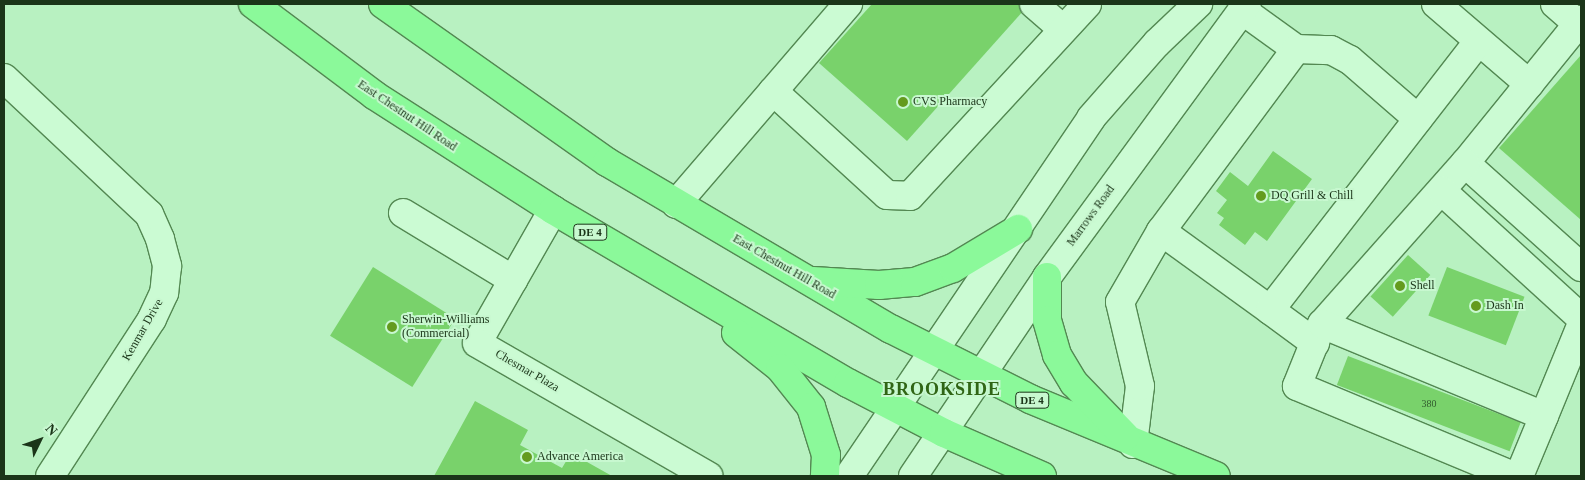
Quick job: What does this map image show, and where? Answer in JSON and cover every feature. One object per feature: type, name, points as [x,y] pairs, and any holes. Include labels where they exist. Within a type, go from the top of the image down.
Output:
[{"type":"main road","name":"East Chestnut Hill Road","points":[[254,4],[374,95],[553,210],[895,408],[944,433],[1042,476]]},
{"type":"main road","name":"East Chestnut Hill Road","points":[[383,4],[607,162],[676,204],[934,352],[981,376],[1133,444],[1216,476]]},
{"type":"main road","points":[[808,280],[879,285],[915,282],[953,268],[1018,229]]},
{"type":"main road","points":[[1047,278],[1047,320],[1057,355],[1074,383],[1133,444]]},
{"type":"main road","points":[[682,286],[797,386],[811,407],[820,431],[826,455],[825,476]]},
{"type":"street","points":[[676,204],[848,4]]},
{"type":"street","points":[[1034,4],[1076,12]]},
{"type":"street","points":[[849,476],[1018,229],[1091,118],[1157,43],[1198,4]]},
{"type":"street","points":[[1436,4],[1529,84]]},
{"type":"street","points":[[1555,4],[1580,22],[1442,191],[1318,333],[1297,386],[1510,475],[1544,416],[1581,326]]},
{"type":"street","points":[[1245,7],[1296,49],[1331,50],[1350,60],[1418,119]]},
{"type":"street","name":"Marrows Road","points":[[913,476],[944,433],[1047,278],[1245,7]]},
{"type":"street","points":[[773,91],[887,195],[910,196],[1076,12]]},
{"type":"street","points":[[1270,310],[1478,42]]},
{"type":"street","points":[[1133,444],[1140,386],[1120,302],[1160,230],[1296,49]]},
{"type":"street","name":"Kenmar Drive","points":[[4,78],[149,214],[160,238],[167,266],[164,293],[152,319],[50,476]]},
{"type":"street","points":[[1465,163],[1581,267]]},
{"type":"street","points":[[1442,191],[1581,318]]},
{"type":"street","name":"Chesmar Plaza","points":[[553,210],[477,343],[708,476]]},
{"type":"street","points":[[403,213],[513,280]]},
{"type":"street","points":[[1160,230],[1270,310],[1318,333],[1544,416]]},
{"type":"building","name":"CVS Pharmacy","points":[[872,4],[1018,4],[1024,10],[907,141],[819,63]]},
{"type":"building","points":[[1581,55],[1581,220],[1499,148]]},
{"type":"building","name":"DQ Grill & Chill","points":[[1273,151],[1312,179],[1267,241],[1255,232],[1245,245],[1219,225],[1224,218],[1217,213],[1227,200],[1216,191],[1230,172],[1248,186]]},
{"type":"building","name":"Shell","points":[[1408,255],[1430,275],[1393,317],[1371,297]]},
{"type":"building","name":"Sherwin-Williams (Commercial)","points":[[373,267],[455,318],[412,387],[330,336]]},
{"type":"building","name":"Dash In","points":[[1447,267],[1524,297],[1506,345],[1428,316]]},
{"type":"building","points":[[1348,356],[1521,422],[1510,451],[1337,385]]},
{"type":"building","points":[[475,401],[528,430],[520,445],[562,468],[571,453],[612,476],[434,476]]},
{"type":"place","name":"CVS Pharmacy","points":[[903,102]]},
{"type":"place","name":"DQ Grill & Chill","points":[[1261,196]]},
{"type":"place","name":"Shell","points":[[1400,286]]},
{"type":"place","name":"Dash In","points":[[1476,306]]},
{"type":"place","name":"Sherwin-Williams (Commercial)","points":[[392,327]]},
{"type":"place","name":"Advance America","points":[[527,457]]},
{"type":"district","name":"BROOKSIDE","points":[[942,389]]}]
